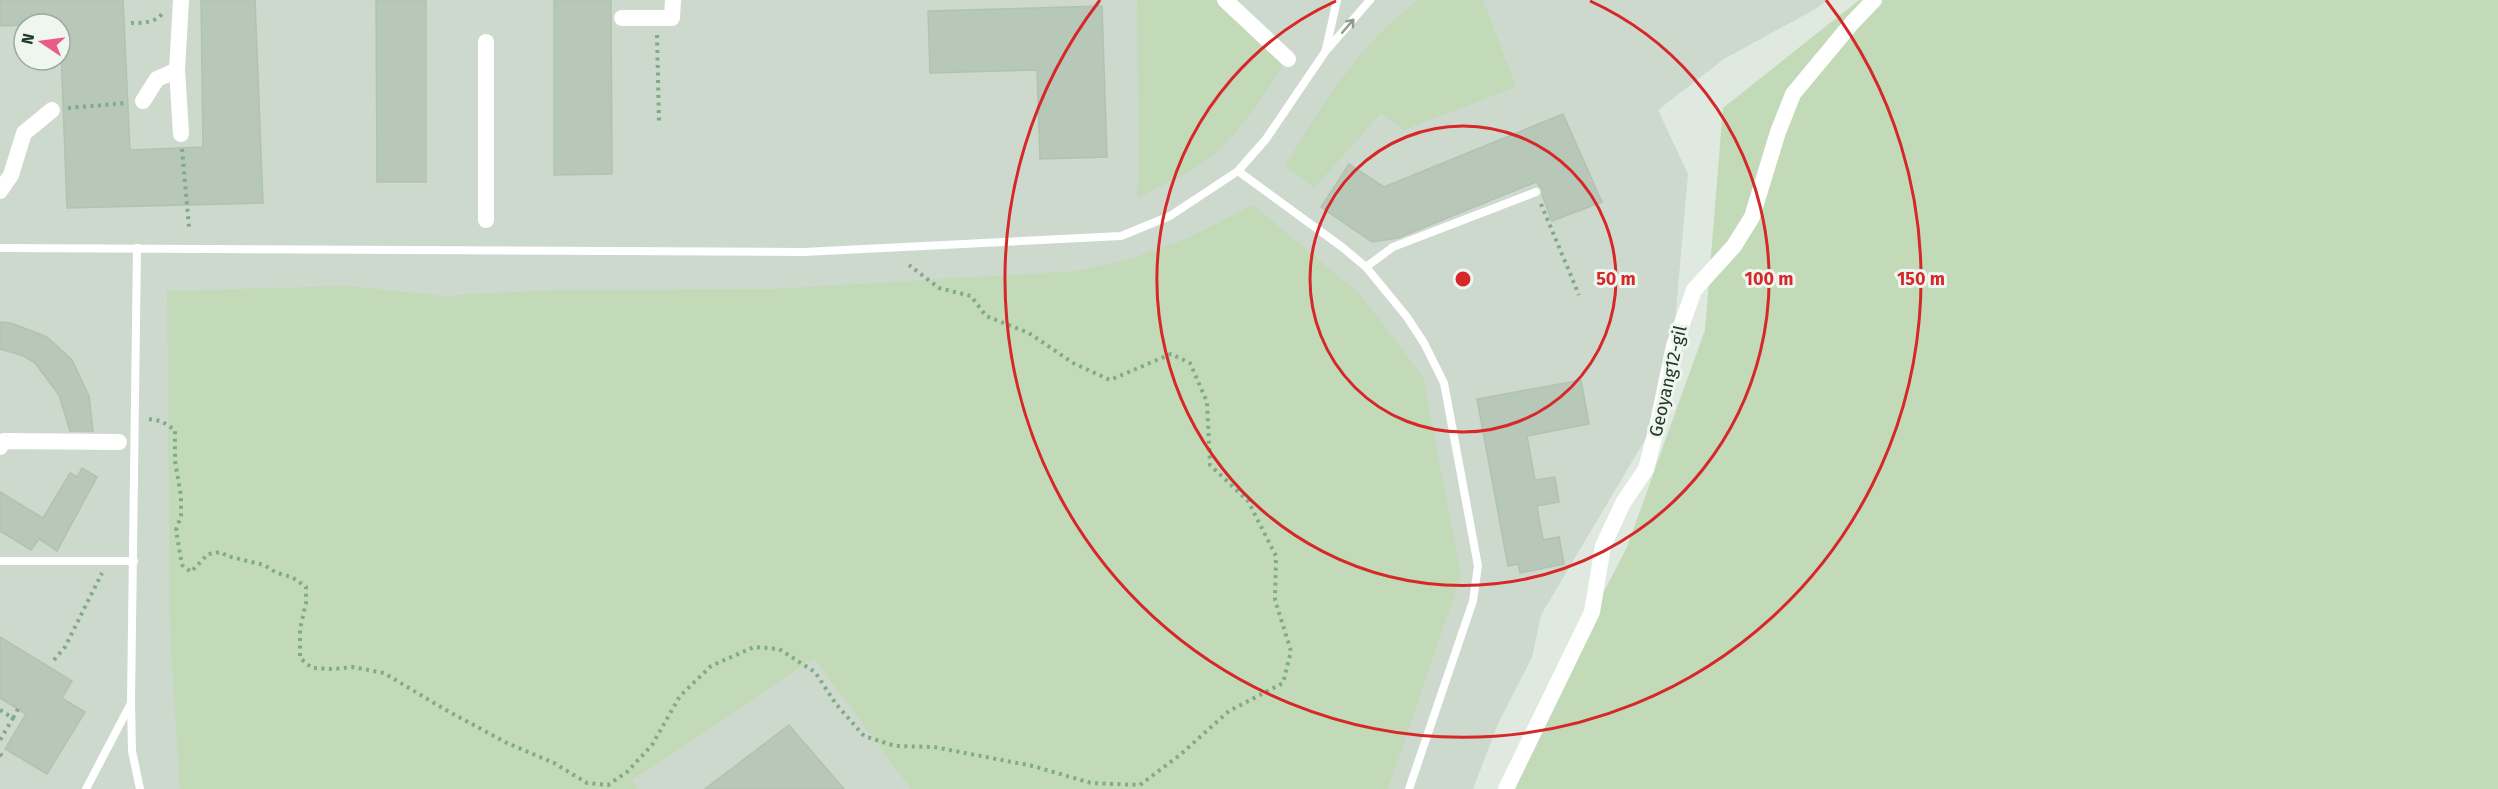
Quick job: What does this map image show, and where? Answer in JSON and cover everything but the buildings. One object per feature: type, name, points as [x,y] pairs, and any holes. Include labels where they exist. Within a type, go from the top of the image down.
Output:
[{"type":"street","points":[[181,0],[177,70],[181,134]]},
{"type":"street","points":[[622,18],[672,18],[673,0]]},
{"type":"street","points":[[1225,0],[1288,59]]},
{"type":"street","name":"Geoyang12-gil","points":[[1506,789],[1592,612],[1603,546],[1623,503],[1646,469],[1674,346],[1694,290],[1734,246],[1752,217],[1778,132],[1793,94],[1852,22],[1874,0]]},
{"type":"street","points":[[486,42],[486,220]]},
{"type":"street","points":[[143,101],[157,79],[177,70]]},
{"type":"street","points":[[0,191],[11,175],[24,133],[52,110]]},
{"type":"street","points":[[0,447],[4,441],[119,442]]},
{"type":"lane","points":[[1325,52],[1337,0]]},
{"type":"lane","points":[[0,248],[804,252],[998,241],[1058,241],[1121,236],[1170,216],[1238,171],[1266,139],[1325,52],[1370,0]]},
{"type":"lane","points":[[1238,171],[1366,267],[1407,317],[1424,343],[1444,383],[1478,566],[1473,601],[1409,789]]},
{"type":"lane","points":[[1366,267],[1394,247],[1536,192]]},
{"type":"lane","points":[[137,248],[131,702],[132,751],[140,789]]},
{"type":"lane","points":[[0,561],[134,561]]},
{"type":"lane","points":[[86,789],[131,702]]},
{"type":"path","points":[[131,23],[145,23],[159,18],[166,9]]},
{"type":"path","points":[[657,18],[659,122]]},
{"type":"path","points":[[52,110],[143,101]]},
{"type":"path","points":[[181,134],[189,227]]},
{"type":"path","points":[[1536,192],[1579,295]]},
{"type":"path","points":[[148,419],[161,421],[175,430],[176,461],[181,496],[181,516],[176,530],[182,566],[191,572],[207,555],[220,552],[227,556],[264,565],[277,573],[292,577],[306,587],[306,603],[300,629],[300,658],[312,668],[353,667],[384,673],[444,709],[507,742],[554,763],[587,783],[608,785],[627,772],[652,746],[680,696],[703,673],[711,666],[754,647],[779,649],[815,672],[836,704],[864,736],[895,746],[934,747],[1033,766],[1091,783],[1140,785],[1180,755],[1229,711],[1283,683],[1291,651],[1275,600],[1276,556],[1248,501],[1210,465],[1207,402],[1191,363],[1171,354],[1110,380],[1073,363],[1029,333],[986,316],[971,296],[939,288],[909,265]]},
{"type":"path","points":[[54,660],[65,647],[108,561]]},
{"type":"path","points":[[0,741],[18,709]]},
{"type":"path","points":[[0,710],[13,718]]},
{"type":"shaded area","points":[[0,0],[1827,0],[1817,8],[1724,59],[1658,110],[1688,174],[1668,401],[1541,615],[1532,657],[1498,724],[1473,789],[0,789]]},
{"type":"green space","points":[[1137,0],[1216,0],[1281,63],[1282,68],[1242,125],[1207,160],[1137,198],[1139,171]]},
{"type":"green space","points":[[1418,0],[1483,0],[1516,87],[1404,130],[1381,113],[1315,187],[1285,166],[1328,98],[1359,56],[1396,18]]},
{"type":"green space","points":[[1859,0],[2498,0],[2498,789],[1502,789],[1627,547],[1705,330],[1723,108]]},
{"type":"green space","points":[[1253,205],[1360,294],[1423,377],[1461,576],[1388,789],[911,789],[814,658],[632,780],[637,789],[180,789],[170,630],[167,291],[347,286],[444,296],[553,290],[774,289],[1077,271],[1127,260],[1188,238]]}]
